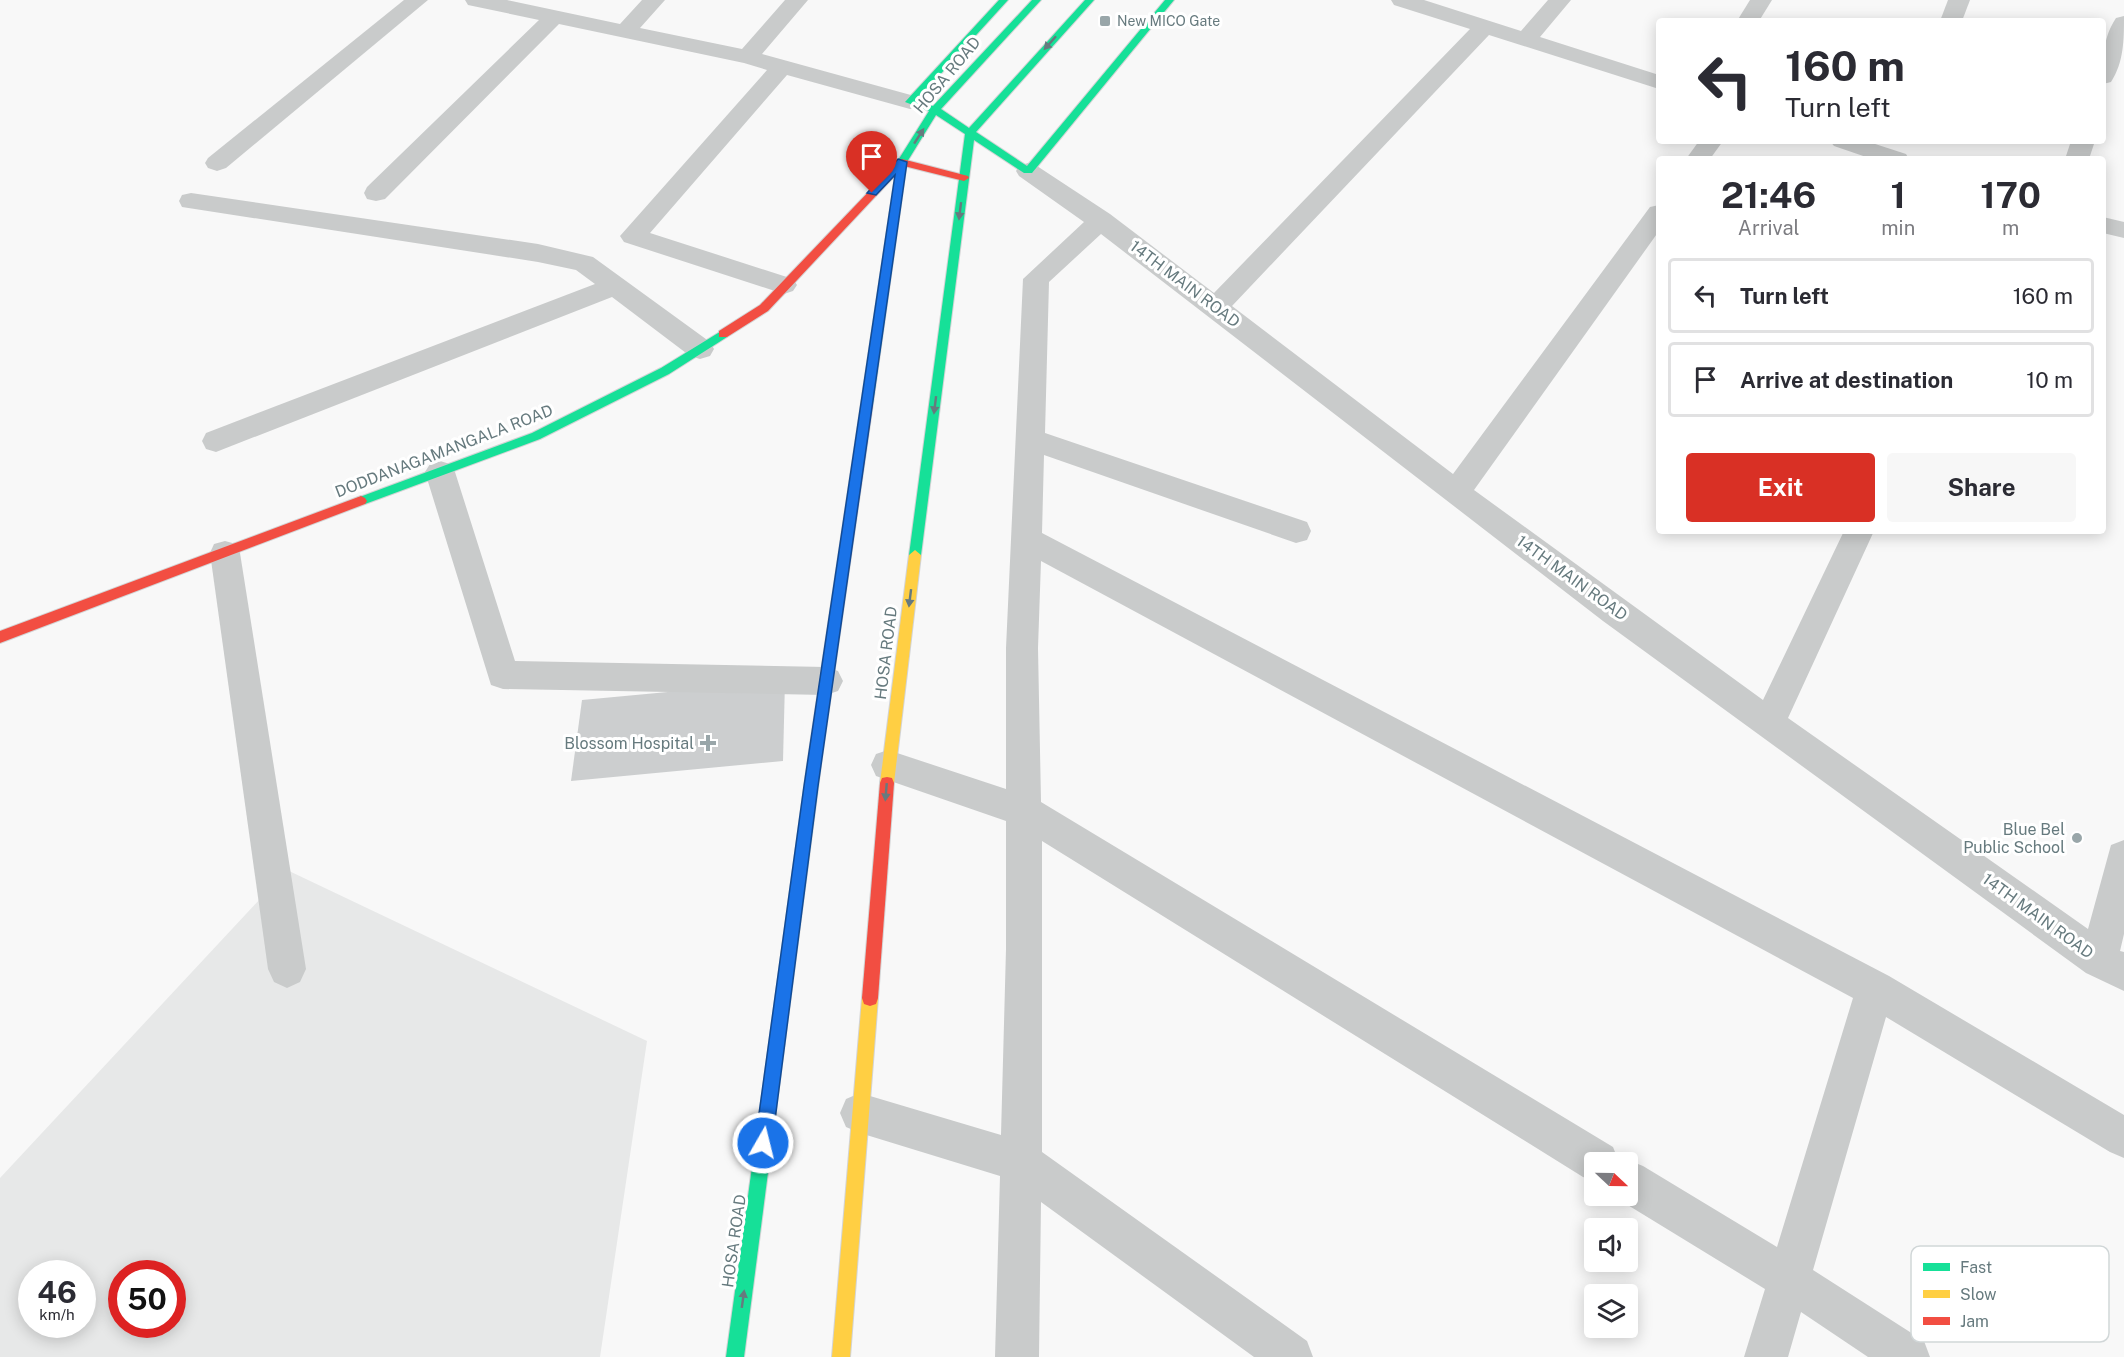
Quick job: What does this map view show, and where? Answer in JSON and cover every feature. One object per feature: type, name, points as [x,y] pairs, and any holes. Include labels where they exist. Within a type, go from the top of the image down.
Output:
[{"type":"main road","points":[[1004,0],[910,102],[935,110],[1028,171],[1170,0]]},
{"type":"main road","name":"HOSA ROAD","points":[[735,1357],[826,681],[902,162],[935,110],[1037,0]]},
{"type":"main road","points":[[970,133],[1090,0]]},
{"type":"main road","name":"HOSA ROAD","points":[[841,1357],[888,765],[970,133]]},
{"type":"main road","points":[[902,162],[964,178]]},
{"type":"main road","name":"DODDANAGAMANGALA ROAD","points":[[0,637],[536,436],[665,372],[764,308],[902,162]]},
{"type":"street","points":[[217,163],[417,0]]},
{"type":"street","points":[[477,0],[747,57],[910,102]]},
{"type":"street","points":[[624,31],[654,0]]},
{"type":"street","points":[[747,57],[797,0]]},
{"type":"street","points":[[1402,0],[1656,81]]},
{"type":"street","points":[[1525,40],[1560,0]]},
{"type":"street","points":[[1750,18],[1761,0]]},
{"type":"street","points":[[1952,18],[1959,0]]},
{"type":"street","points":[[376,192],[555,16]]},
{"type":"street","points":[[2111,70],[2124,22]]},
{"type":"street","points":[[1216,307],[1485,26]]},
{"type":"street","points":[[782,68],[633,236],[784,285]]},
{"type":"street","points":[[1851,144],[1889,156]]},
{"type":"street","name":"14TH MAIN ROAD","points":[[1028,171],[1101,220],[1456,493],[1769,723],[2111,966]]},
{"type":"street","points":[[191,201],[538,253],[584,263],[700,349]]},
{"type":"street","points":[[1456,493],[1656,217]]},
{"type":"street","points":[[1017,1357],[1025,949],[1022,648],[1036,279],[1101,220]]},
{"type":"street","points":[[2106,226],[2124,230]]},
{"type":"street","points":[[216,441],[616,286]]},
{"type":"street","points":[[1030,439],[1296,531]]},
{"type":"street","points":[[440,472],[503,675],[826,681]]},
{"type":"street","points":[[1769,723],[1858,534]]},
{"type":"street","points":[[1026,539],[1875,989],[2124,1138]]},
{"type":"street","points":[[225,553],[287,969]]},
{"type":"street","points":[[888,765],[1024,811],[1584,1153]]},
{"type":"street","points":[[2111,966],[2124,857]]},
{"type":"street","points":[[1766,1357],[1875,989]]},
{"type":"street","points":[[860,1113],[1021,1161],[1291,1357]]},
{"type":"street","points":[[1638,1186],[1789,1279],[1908,1357]]},
{"type":"shaded area","points":[[287,870],[647,1041],[600,1357],[0,1357],[0,1178]]},
{"type":"building","points":[[785,681],[783,761],[571,781],[582,700]]},
{"type":"traffic: fast","points":[[1004,0],[910,102],[935,110],[1028,171],[1170,0]]},
{"type":"traffic: fast","points":[[867,403],[902,162],[935,110],[1037,0]]},
{"type":"traffic: fast","points":[[915,555],[970,133],[1090,0]]},
{"type":"traffic: fast","points":[[361,501],[536,436],[665,371],[723,334]]},
{"type":"traffic: fast","points":[[735,1357],[814,765]]},
{"type":"traffic: slow","points":[[887,783],[915,555]]},
{"type":"traffic: slow","points":[[841,1357],[870,998]]},
{"type":"traffic: jam","points":[[902,162],[964,178]]},
{"type":"traffic: jam","points":[[723,334],[764,308],[902,162]]},
{"type":"traffic: jam","points":[[814,765],[867,403]]},
{"type":"traffic: jam","points":[[0,637],[361,501]]},
{"type":"traffic: jam","points":[[870,998],[887,783]]},
{"type":"place","name":"New MICO Gate","points":[[1105,21]]},
{"type":"place","name":"Blossom Hospital","points":[[708,743]]},
{"type":"place","name":"Blue Bel Public School","points":[[2077,838]]},
{"type":"route","points":[[763,1143],[811,786],[902,162],[872,193]]}]
